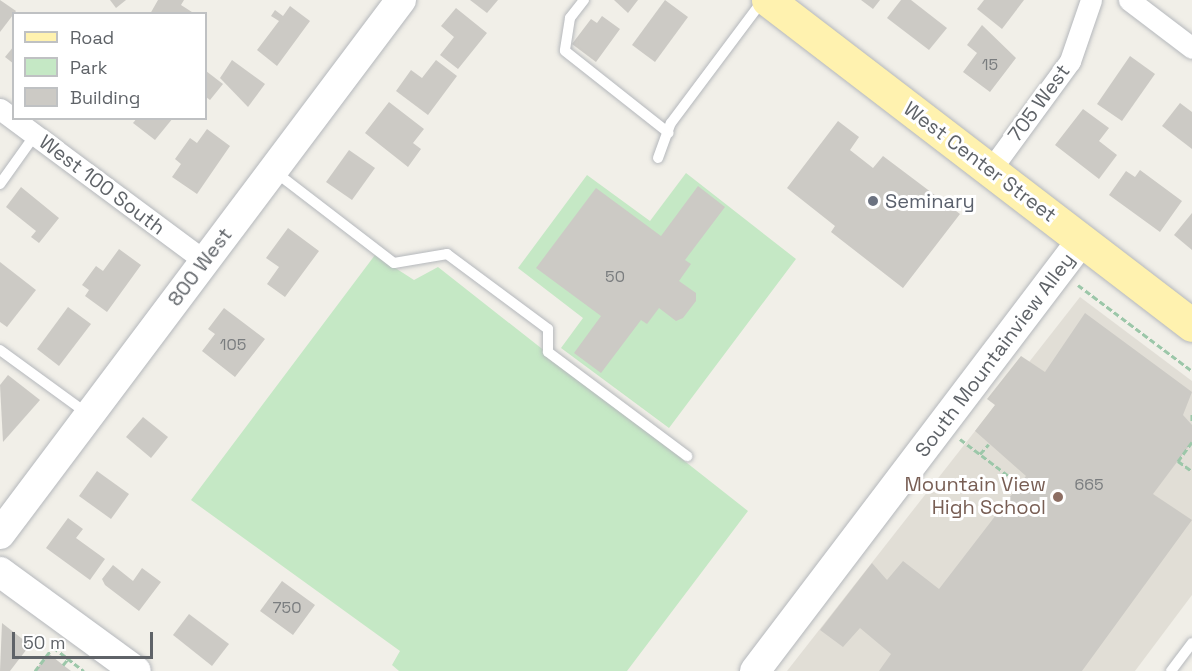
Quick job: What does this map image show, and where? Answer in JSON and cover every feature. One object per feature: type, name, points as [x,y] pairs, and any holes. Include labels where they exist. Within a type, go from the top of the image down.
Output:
[{"type":"main road","name":"West Center Street","points":[[766,0],[991,169],[1192,325]]},
{"type":"street","name":"800 West","points":[[0,534],[401,0]]},
{"type":"street","name":"705 West","points":[[991,169],[1070,61],[1091,0]]},
{"type":"street","points":[[1129,0],[1192,48]]},
{"type":"street","name":"West 100 South","points":[[15,120],[205,261]]},
{"type":"street","name":"South Mountainview Alley","points":[[755,671],[1082,240]]},
{"type":"street","points":[[0,572],[136,671]]},
{"type":"lane","points":[[584,0],[570,18],[565,51],[669,133]]},
{"type":"lane","points":[[658,158],[669,133],[766,0]]},
{"type":"lane","points":[[0,184],[35,135]]},
{"type":"lane","points":[[273,170],[394,263],[447,254],[548,329],[548,352],[687,456]]},
{"type":"lane","points":[[0,350],[89,415]]},
{"type":"lane","points":[[1171,671],[1192,643]]},
{"type":"path","points":[[1072,280],[1192,371]]},
{"type":"path","points":[[1192,414],[1192,422]]},
{"type":"path","points":[[954,434],[1014,480]]},
{"type":"path","points":[[1192,442],[1178,461],[1192,471]]},
{"type":"path","points":[[980,454],[989,444]]},
{"type":"path","points":[[35,671],[53,646],[84,671]]},
{"type":"shaded area","name":"Mountain View High School","points":[[1080,297],[1192,381],[1192,595],[1135,671],[787,671]]},
{"type":"green space","points":[[686,173],[796,259],[669,428],[561,348],[583,318],[518,268],[587,175],[650,221]]},
{"type":"green space","points":[[375,255],[414,280],[438,267],[748,511],[627,671],[399,671],[392,665],[400,651],[191,500]]},
{"type":"building","points":[[0,0],[16,11],[12,12],[12,16],[0,32]]},
{"type":"building","points":[[110,0],[126,0],[116,8]]},
{"type":"building","points":[[158,0],[184,0],[181,5],[192,12],[151,12]]},
{"type":"building","points":[[470,0],[498,0],[487,13]]},
{"type":"building","points":[[614,0],[638,0],[628,13]]},
{"type":"building","points":[[665,0],[688,17],[655,62],[632,45]]},
{"type":"building","points":[[861,0],[880,0],[873,9]]},
{"type":"building","points":[[901,0],[911,0],[947,28],[929,50],[887,18]]},
{"type":"building","points":[[984,0],[1024,0],[1002,29],[977,9]]},
{"type":"building","points":[[290,6],[310,21],[277,66],[257,50],[279,21],[271,16],[275,10],[283,16]]},
{"type":"building","points":[[456,8],[487,33],[458,69],[440,55],[454,37],[441,26]]},
{"type":"building","points":[[602,16],[620,29],[596,62],[572,44],[591,19],[597,23]]},
{"type":"building","points":[[982,25],[1016,58],[990,92],[963,72],[977,53],[967,45]]},
{"type":"building","points":[[12,48],[12,62],[5,57]]},
{"type":"building","points":[[1130,56],[1155,74],[1122,121],[1097,104]]},
{"type":"building","points":[[232,60],[265,84],[248,107],[220,78]]},
{"type":"building","points":[[436,60],[457,76],[428,115],[396,91],[411,70],[422,78]]},
{"type":"building","points":[[207,72],[223,84],[210,100],[207,98]]},
{"type":"building","points":[[389,102],[424,129],[413,143],[421,149],[408,167],[365,133]]},
{"type":"building","points":[[1180,103],[1192,112],[1192,149],[1162,126]]},
{"type":"building","points":[[1083,109],[1109,128],[1099,141],[1117,155],[1099,179],[1055,145]]},
{"type":"building","points":[[135,120],[171,120],[155,140],[133,123]]},
{"type":"building","name":"Seminary","points":[[838,121],[859,137],[850,150],[873,168],[883,156],[960,214],[903,288],[831,232],[835,226],[787,188]]},
{"type":"building","points":[[207,129],[230,146],[197,194],[172,177],[181,164],[175,159],[190,138],[197,143]]},
{"type":"building","points":[[349,150],[375,168],[352,200],[326,182]]},
{"type":"building","points":[[1140,170],[1182,201],[1160,232],[1109,195],[1126,171],[1135,177]]},
{"type":"building","points":[[698,186],[725,207],[685,260],[691,264],[679,281],[696,293],[696,301],[683,318],[676,321],[659,308],[647,324],[641,320],[601,373],[574,353],[601,316],[536,268],[596,188],[661,236]]},
{"type":"building","points":[[21,187],[59,218],[39,243],[31,237],[36,231],[6,207]]},
{"type":"building","points":[[1192,213],[1192,250],[1174,235]]},
{"type":"building","points":[[288,228],[319,251],[285,297],[267,284],[279,267],[266,258]]},
{"type":"building","points":[[119,249],[141,265],[107,312],[85,296],[89,290],[82,285],[96,266],[103,271]]},
{"type":"building","points":[[0,262],[36,290],[7,327],[0,322]]},
{"type":"building","points":[[68,307],[91,324],[59,366],[37,349]]},
{"type":"building","points":[[224,308],[265,339],[235,377],[202,351],[215,334],[208,329]]},
{"type":"building","name":"Mountain View High School","points":[[1085,313],[1192,392],[1183,415],[1192,425],[1192,442],[1153,494],[1192,520],[1082,671],[879,671],[891,654],[860,628],[843,647],[820,630],[872,563],[887,580],[903,561],[939,589],[1026,476],[975,431],[995,405],[987,399],[1021,356],[1045,372]]},
{"type":"building","points":[[8,375],[40,400],[3,442],[0,385]]},
{"type":"building","points":[[143,417],[168,437],[151,458],[126,437]]},
{"type":"building","points":[[97,471],[129,494],[111,519],[79,496]]},
{"type":"building","points":[[68,518],[83,529],[76,538],[105,559],[90,580],[46,548]]},
{"type":"building","points":[[113,565],[133,581],[142,568],[161,582],[139,611],[105,585],[102,579]]},
{"type":"building","points":[[282,581],[315,605],[293,635],[260,611]]},
{"type":"building","points":[[189,614],[229,644],[212,666],[173,635]]},
{"type":"building","points":[[2,623],[30,645],[10,671],[0,671]]},
{"type":"building","points":[[48,653],[63,665],[71,671],[35,671]]},
{"type":"place","name":"Seminary","points":[[873,201]]},
{"type":"place","name":"Mountain View High School","points":[[1058,497]]}]
